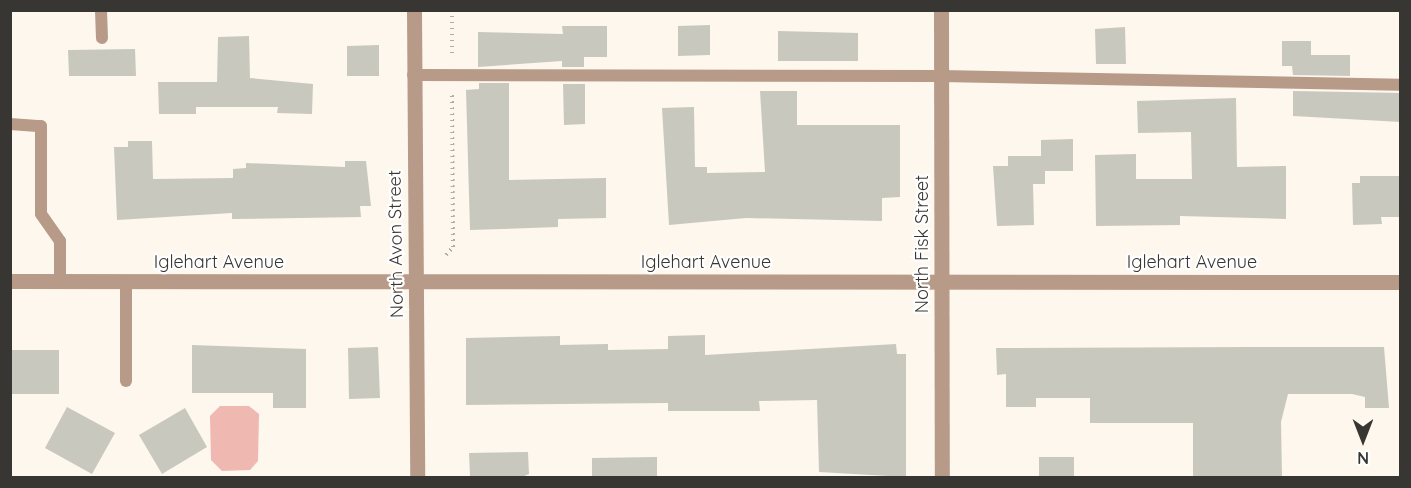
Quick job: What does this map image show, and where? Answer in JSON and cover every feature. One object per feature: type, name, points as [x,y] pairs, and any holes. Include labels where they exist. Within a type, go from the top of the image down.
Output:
[{"type":"street","name":"North Avon Street","points":[[414,10],[417,477]]},
{"type":"street","name":"North Fisk Street","points":[[940,10],[942,477]]},
{"type":"street","name":"Iglehart Avenue","points":[[10,281],[1401,282]]},
{"type":"lane","points":[[101,10],[102,38]]},
{"type":"lane","points":[[413,75],[941,76],[1401,85]]},
{"type":"lane","points":[[10,124],[41,126],[41,214],[60,241],[60,281]]},
{"type":"lane","points":[[126,281],[126,381]]},
{"type":"path","points":[[446,255],[453,247],[452,10]]},
{"type":"shaded area","points":[[220,406],[249,406],[259,414],[258,461],[250,470],[222,471],[211,460],[210,416]]},
{"type":"building","points":[[710,25],[710,55],[678,56],[678,26]]},
{"type":"building","points":[[562,26],[607,26],[607,57],[584,57],[584,67],[562,67],[562,61],[478,67],[478,32],[563,34]]},
{"type":"building","points":[[1125,27],[1126,64],[1096,64],[1095,29]]},
{"type":"building","points":[[778,31],[858,33],[858,61],[778,61]]},
{"type":"building","points":[[249,36],[250,78],[313,84],[312,114],[277,113],[278,107],[196,107],[196,114],[159,114],[158,82],[217,82],[218,37]]},
{"type":"building","points":[[1282,41],[1311,41],[1311,55],[1350,55],[1350,76],[1293,75],[1292,66],[1282,66]]},
{"type":"building","points":[[379,45],[379,76],[347,76],[347,46]]},
{"type":"building","points":[[135,49],[136,76],[69,76],[68,50]]},
{"type":"building","points":[[479,83],[509,83],[509,180],[606,178],[606,218],[558,219],[558,227],[470,230],[466,90],[479,89]]},
{"type":"building","points":[[563,84],[585,84],[585,124],[564,125]]},
{"type":"building","points":[[760,91],[797,91],[797,125],[900,125],[900,197],[882,198],[882,221],[746,218],[669,225],[662,108],[694,107],[695,167],[707,167],[707,173],[765,172]]},
{"type":"building","points":[[1293,91],[1401,93],[1401,122],[1293,116]]},
{"type":"building","points":[[1236,98],[1237,167],[1286,166],[1286,219],[1180,216],[1180,225],[1096,226],[1095,155],[1136,154],[1136,179],[1192,179],[1191,132],[1138,133],[1137,101]]},
{"type":"building","points":[[1073,139],[1073,171],[1045,171],[1045,184],[1033,184],[1034,225],[997,226],[993,166],[1008,166],[1008,156],[1041,156],[1041,140]]},
{"type":"building","points":[[128,141],[152,141],[153,179],[233,178],[233,169],[246,168],[246,163],[345,167],[345,161],[366,161],[371,206],[360,206],[361,217],[232,219],[232,213],[117,220],[114,147],[128,147]]},
{"type":"building","points":[[1360,176],[1401,176],[1401,217],[1381,217],[1382,224],[1353,225],[1352,183],[1360,183]]},
{"type":"building","points":[[705,335],[705,355],[896,344],[897,354],[906,354],[906,477],[819,472],[817,400],[759,401],[760,411],[668,411],[668,403],[466,405],[466,338],[560,336],[560,345],[608,344],[608,350],[668,349],[668,336]]},
{"type":"building","points":[[192,345],[306,349],[306,408],[273,408],[273,393],[192,393]]},
{"type":"building","points":[[378,347],[380,398],[349,399],[348,348]]},
{"type":"building","points":[[1384,347],[1389,408],[1365,408],[1365,397],[1352,394],[1288,394],[1281,422],[1282,477],[1193,477],[1193,423],[1090,423],[1090,398],[1036,398],[1036,407],[1006,407],[1006,374],[997,375],[996,348]]},
{"type":"building","points":[[10,350],[59,350],[59,394],[10,394]]},
{"type":"building","points":[[67,407],[115,433],[92,474],[45,448]]},
{"type":"building","points":[[185,408],[207,447],[162,474],[139,435]]},
{"type":"building","points":[[528,452],[529,474],[522,477],[470,477],[469,453]]},
{"type":"building","points":[[657,457],[657,477],[592,477],[592,458]]},
{"type":"building","points":[[1039,457],[1074,457],[1074,477],[1039,477]]}]
